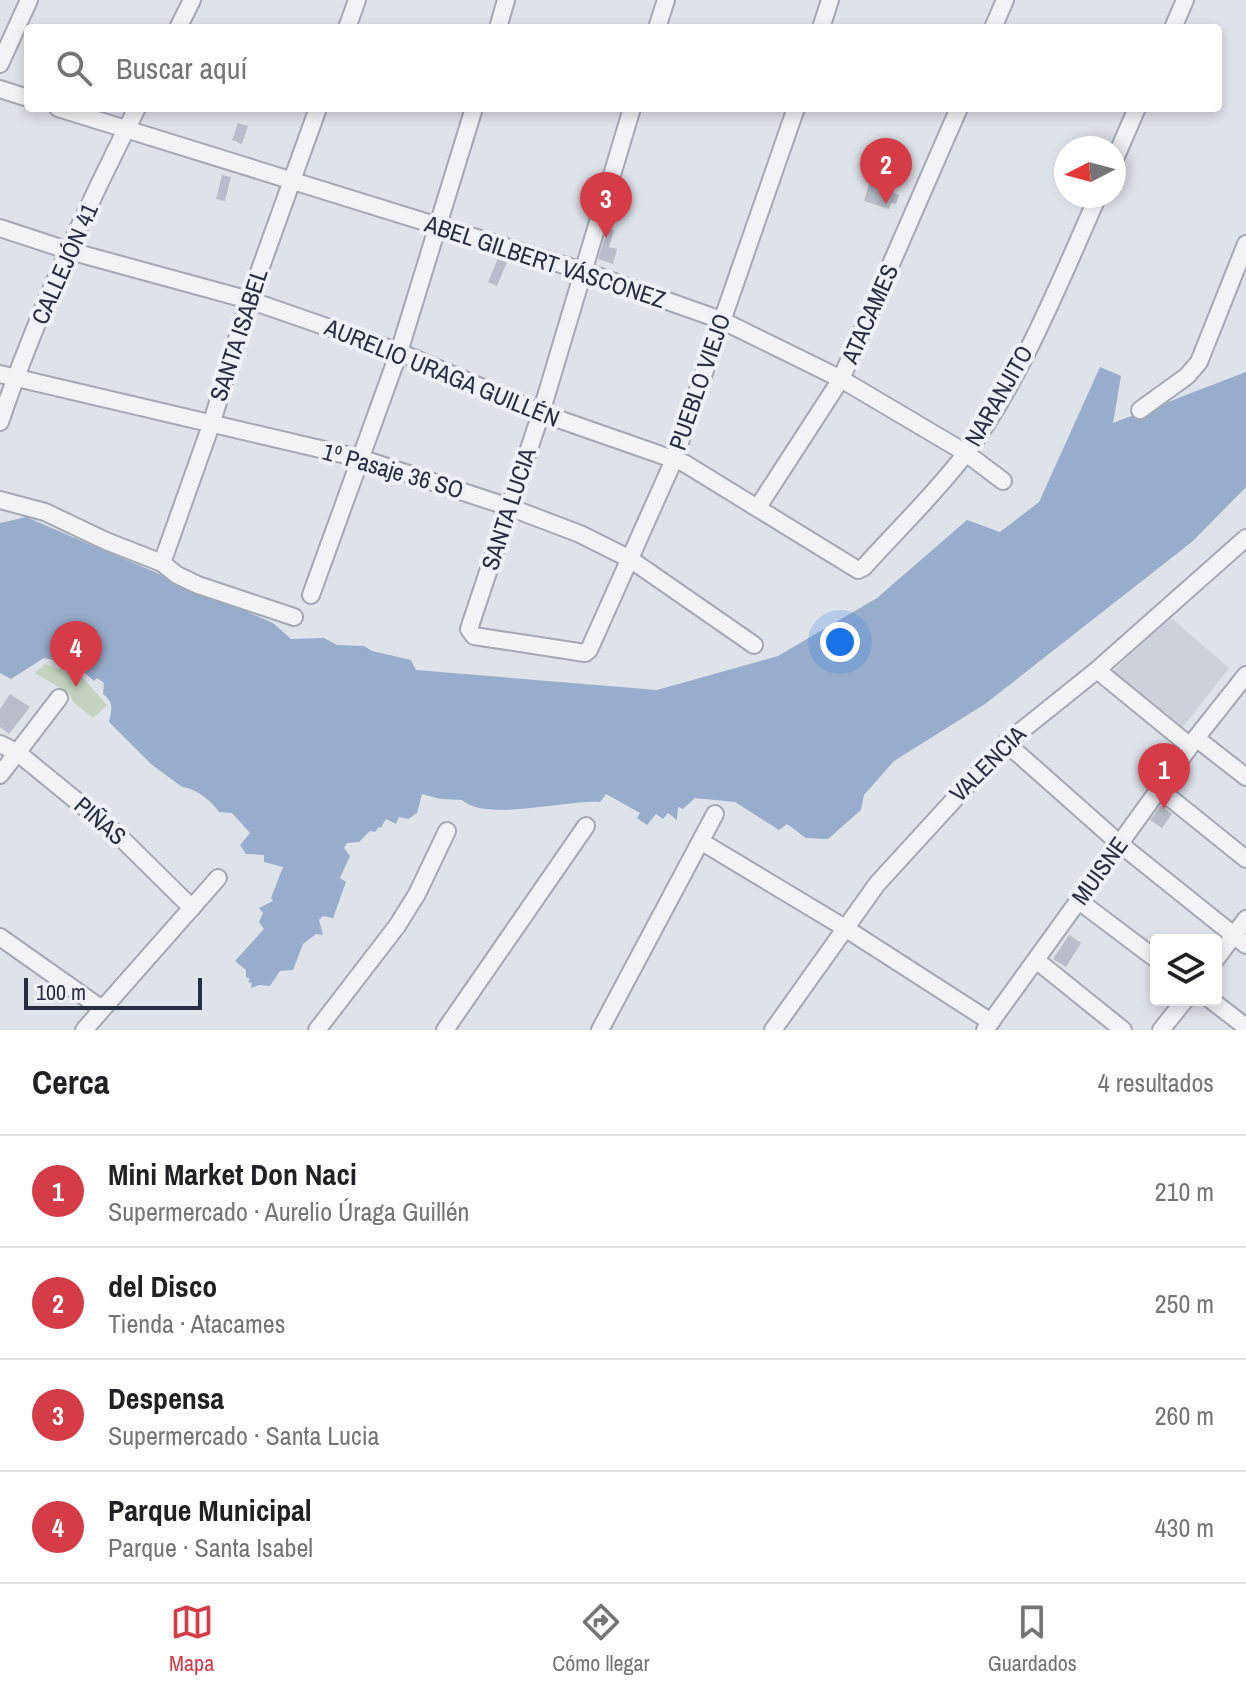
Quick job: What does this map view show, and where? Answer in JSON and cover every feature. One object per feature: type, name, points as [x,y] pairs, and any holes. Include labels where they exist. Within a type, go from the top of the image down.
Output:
[{"type":"street","points":[[0,64],[29,0]]},
{"type":"street","points":[[180,24],[192,0]]},
{"type":"street","points":[[348,24],[357,0]]},
{"type":"street","points":[[499,24],[506,0]]},
{"type":"street","points":[[658,24],[666,0]]},
{"type":"street","points":[[822,24],[830,0]]},
{"type":"street","points":[[995,24],[1005,0]]},
{"type":"street","points":[[1175,24],[1185,0]]},
{"type":"street","points":[[0,89],[24,97]]},
{"type":"street","name":"ABEL GILBERT VÁSCONEZ","points":[[70,112],[583,271],[721,320],[841,379],[966,453],[1003,481]]},
{"type":"street","name":"CALLEJÓN 41","points":[[0,422],[8,376],[135,112]]},
{"type":"street","name":"SANTA ISABEL","points":[[162,563],[211,425],[249,300],[317,112]]},
{"type":"street","points":[[311,595],[363,459],[399,352],[473,112]]},
{"type":"street","name":"SANTA LUCIA","points":[[589,650],[585,653],[470,633],[541,413],[631,112]]},
{"type":"street","name":"PUEBLO VIEJO","points":[[589,650],[673,462],[795,112]]},
{"type":"street","name":"ATACAMES","points":[[758,507],[841,379],[957,112]]},
{"type":"street","points":[[1125,136],[1135,112]]},
{"type":"street","name":"NARANJITO","points":[[861,569],[966,453],[1033,339],[1093,208]]},
{"type":"street","name":"AURELIO URAGA GUILLÉN","points":[[0,228],[70,251],[249,300],[399,352],[541,413],[673,462],[686,464],[851,567],[861,569]]},
{"type":"street","points":[[1140,410],[1187,376],[1199,362],[1246,244]]},
{"type":"street","name":"1º Pasaje 36 SO","points":[[8,376],[363,459],[509,507],[580,534],[630,559],[754,645]]},
{"type":"street","points":[[0,500],[45,512],[162,563],[177,575],[198,585],[294,617]]},
{"type":"street","name":"VALENCIA","points":[[773,1030],[877,884],[1006,743],[1097,670],[1246,538]]},
{"type":"street","points":[[1097,670],[1193,742],[1246,777]]},
{"type":"street","name":"MUISNE","points":[[988,1026],[1193,742],[1243,686]]},
{"type":"street","points":[[0,775],[59,698]]},
{"type":"street","points":[[1006,743],[1120,844],[1240,940]]},
{"type":"street","name":"PIÑAS","points":[[0,744],[18,753],[117,834],[192,908]]},
{"type":"street","points":[[1159,789],[1246,859]]},
{"type":"street","points":[[603,1029],[715,814]]},
{"type":"street","points":[[445,1030],[586,826]]},
{"type":"street","points":[[317,1030],[397,926],[417,894],[447,831]]},
{"type":"street","points":[[702,842],[845,928],[988,1026]]},
{"type":"street","points":[[84,1030],[218,878]]},
{"type":"street","points":[[1079,901],[1150,954]]},
{"type":"street","points":[[1222,954],[1240,940],[1246,919]]},
{"type":"street","points":[[3,945],[102,1009]]},
{"type":"street","points":[[1036,960],[1123,1030]]},
{"type":"street","points":[[1161,1030],[1180,1006]]},
{"type":"street","points":[[1219,1006],[1246,1027]]},
{"type":"shaded area","points":[[1170,617],[1229,668],[1183,727],[1113,671]]},
{"type":"green space","points":[[45,664],[82,677],[107,705],[93,718],[73,702],[69,693],[35,673]]},
{"type":"water","points":[[1100,367],[1121,376],[1113,423],[1246,372],[1246,487],[1193,541],[985,704],[894,761],[864,795],[861,810],[828,839],[806,838],[787,824],[779,830],[735,802],[695,798],[683,809],[678,807],[677,820],[668,813],[663,819],[656,814],[647,825],[637,818],[640,813],[606,794],[600,802],[507,810],[422,794],[417,813],[408,819],[399,817],[396,824],[386,819],[381,828],[370,831],[359,842],[347,843],[344,848],[350,856],[340,878],[346,882],[333,918],[323,916],[319,920],[323,935],[316,934],[303,944],[293,970],[280,971],[270,986],[251,988],[246,970],[235,961],[264,929],[259,922],[263,913],[259,908],[273,901],[271,898],[283,867],[264,862],[264,855],[246,854],[240,845],[250,833],[232,813],[219,812],[203,796],[182,787],[151,764],[109,722],[111,703],[103,694],[104,683],[97,678],[94,681],[59,658],[44,658],[11,679],[0,673],[0,523],[26,517],[273,623],[291,639],[324,638],[337,645],[364,646],[372,651],[411,660],[416,670],[657,690],[778,656],[877,598],[967,520],[1000,532],[1039,502]]},
{"type":"building","points":[[238,123],[248,126],[242,144],[232,140]]},
{"type":"building","points":[[222,175],[231,177],[225,201],[216,199]]},
{"type":"building","points":[[869,184],[899,195],[896,204],[891,203],[889,209],[864,201]]},
{"type":"building","points":[[608,228],[614,230],[609,247],[617,249],[613,264],[598,259]]},
{"type":"building","points":[[498,258],[507,262],[497,286],[488,282]]},
{"type":"building","points":[[10,694],[30,707],[9,734],[0,727],[0,709]]},
{"type":"building","points":[[1161,805],[1172,814],[1162,828],[1150,820]]},
{"type":"building","points":[[1069,935],[1081,943],[1066,967],[1053,959]]},
{"type":"place","name":"del Disco","points":[[886,204]]},
{"type":"place","name":"Despensa","points":[[606,238]]},
{"type":"place","name":"Parque Municipal","points":[[76,687]]},
{"type":"place","name":"Mini Market Don Naci","points":[[1164,809]]}]
